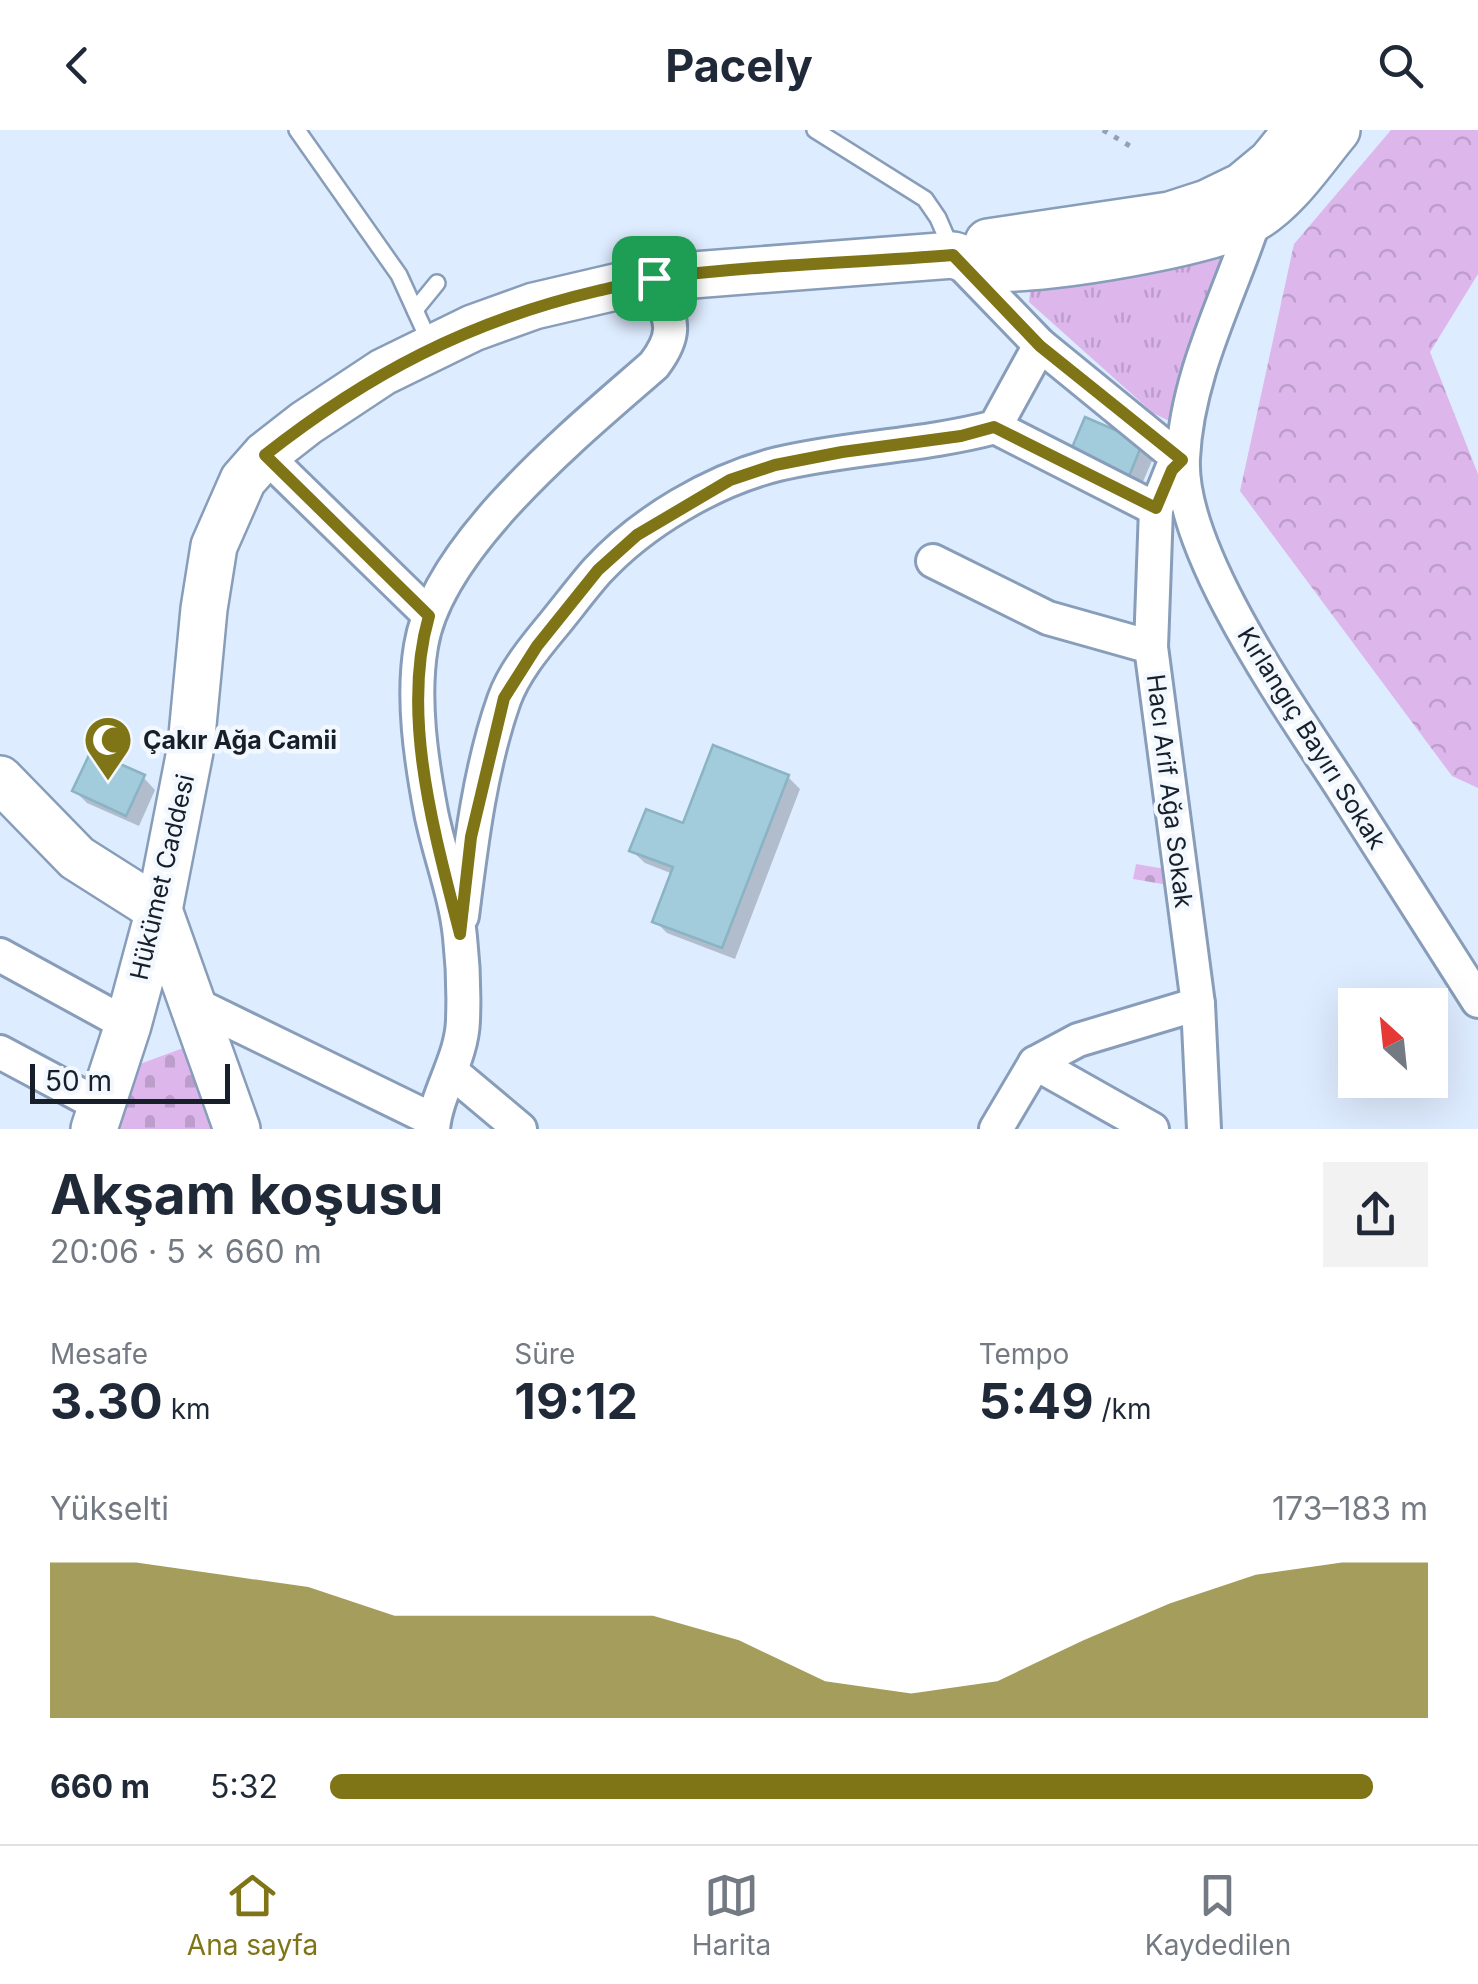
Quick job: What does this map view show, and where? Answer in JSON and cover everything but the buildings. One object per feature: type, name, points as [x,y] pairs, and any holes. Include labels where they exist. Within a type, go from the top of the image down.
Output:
[{"type":"main road","points":[[953,255],[994,240],[1170,215],[1207,204],[1242,186],[1270,162],[1297,130]]},
{"type":"main road","points":[[953,255],[996,268],[1052,264],[1178,244],[1226,232],[1255,218],[1281,196],[1337,130]]},
{"type":"main road","name":"Hükümet Caddesi","points":[[97,1117],[128,1025],[159,910],[191,746],[214,546],[243,480],[265,455],[366,383],[423,328],[654,278],[953,255]]},
{"type":"main road","points":[[0,779],[77,858],[159,910],[237,1129]]},
{"type":"street","points":[[1182,460],[1189,408],[1206,347],[1255,218]]},
{"type":"street","points":[[953,255],[1040,346],[1182,460]]},
{"type":"street","points":[[460,934],[430,809],[418,710],[421,644],[429,616],[478,536],[538,468],[665,350],[672,338],[672,327],[654,278]]},
{"type":"street","points":[[994,427],[1040,346]]},
{"type":"street","points":[[190,1002],[433,1125],[452,1072],[463,1024],[460,934],[471,837],[504,698],[537,646],[598,570],[637,535],[730,480],[775,465],[961,436],[994,427],[1156,508]]},
{"type":"street","points":[[265,455],[429,616]]},
{"type":"street","name":"Hacı Arif Ağa Sokak","points":[[1182,460],[1172,470],[1156,508],[1152,647],[1198,1004],[1204,1129]]},
{"type":"street","name":"Kırlangıç Bayırı Sokak","points":[[1182,460],[1189,513],[1214,576],[1290,706],[1478,1000]]},
{"type":"street","points":[[933,561],[1048,618],[1152,647]]},
{"type":"street","points":[[0,955],[128,1025]]},
{"type":"street","points":[[996,1129],[1035,1063],[1078,1040],[1198,1004]]},
{"type":"street","points":[[0,1052],[97,1117]]},
{"type":"street","points":[[1035,1063],[1152,1129]]},
{"type":"street","points":[[452,1072],[520,1129]]},
{"type":"lane","points":[[297,130],[399,275],[423,328]]},
{"type":"lane","points":[[814,130],[925,199],[938,218],[953,255]]},
{"type":"lane","points":[[423,328],[436,283]]},
{"type":"path","points":[[1104,130],[1135,149]]},
{"type":"green space","points":[[1391,130],[1478,130],[1478,274],[1430,352],[1478,474],[1478,788],[1452,776],[1240,491],[1294,244]]},
{"type":"green space","points":[[1221,249],[1229,266],[1198,320],[1171,422],[1153,413],[1029,302],[1036,285]]},
{"type":"green space","points":[[1136,864],[1171,870],[1168,885],[1133,879]]},
{"type":"green space","points":[[194,1044],[227,1129],[120,1129],[140,1064]]},
{"type":"place","name":"Çakır Ağa Camii","points":[[108,782]]},
{"type":"route","points":[[953,255],[1040,346],[1182,460],[1172,470],[1156,508],[994,427],[961,436],[775,465],[730,480],[637,535],[598,570],[537,646],[504,698],[471,837],[460,934],[430,809],[418,710],[421,644],[429,616],[265,455],[383,372],[473,328],[534,306],[654,278],[953,255]]}]
